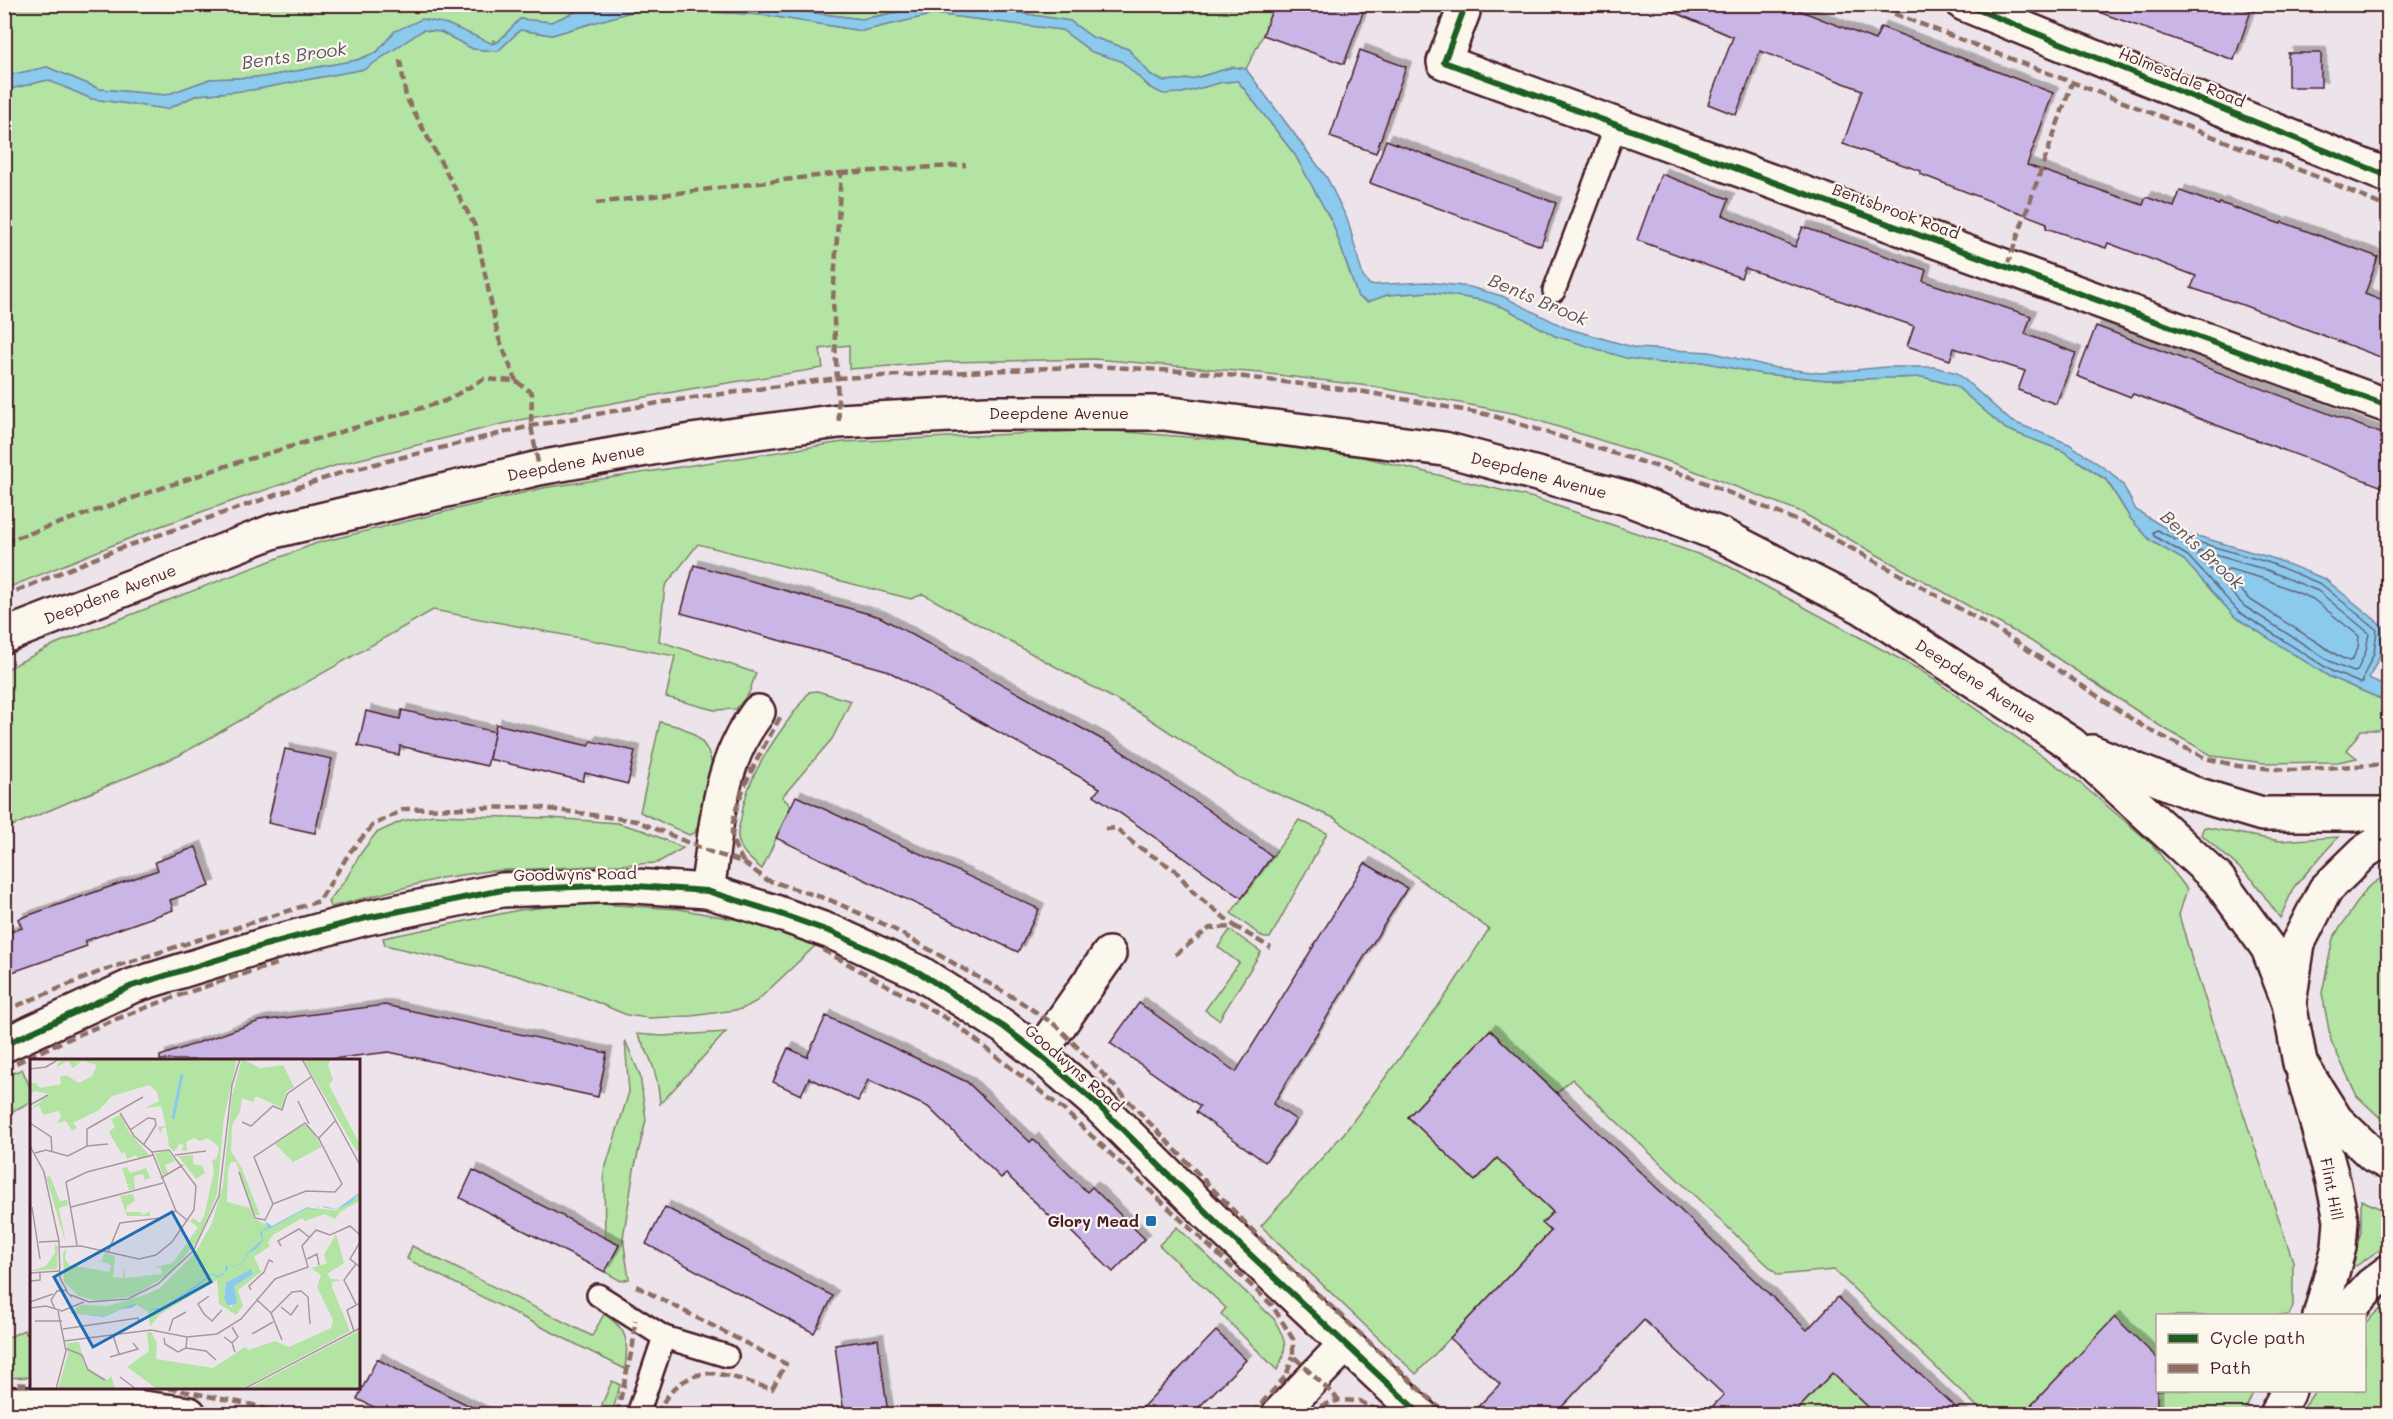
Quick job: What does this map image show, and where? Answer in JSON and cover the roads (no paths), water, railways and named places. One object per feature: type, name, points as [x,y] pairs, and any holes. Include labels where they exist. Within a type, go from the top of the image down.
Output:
[{"type":"main road","name":"Holmesdale Road","points":[[1982,8],[2388,176]]},
{"type":"main road","name":"Bentsbrook Road","points":[[1463,12],[1444,62],[1617,123],[2388,406]]},
{"type":"main road","name":"Deepdene Avenue","points":[[4,636],[274,531],[538,468],[691,441],[839,421],[987,413],[1164,413],[1444,449],[1626,498],[1721,535],[1862,607],[2071,744],[2218,879],[2268,948],[2289,1003]]},
{"type":"main road","points":[[707,891],[716,824],[727,777],[740,740],[758,712]]},
{"type":"main road","name":"Deepdene Avenue","points":[[2071,744],[2192,793],[2262,814],[2388,814]]},
{"type":"main road","points":[[2289,1003],[2298,943],[2325,890],[2364,852],[2388,837]]},
{"type":"main road","name":"Goodwyns Road","points":[[4,1045],[132,986],[265,945],[366,918],[501,890],[621,885],[707,891],[834,933],[920,973],[1004,1027],[1039,1053],[1096,1103],[1221,1227],[1420,1414]]},
{"type":"main road","points":[[1039,1053],[1109,954]]},
{"type":"main road","name":"Flint Hill","points":[[2289,1003],[2300,1063],[2333,1181],[2341,1220],[2339,1247],[2321,1314]]},
{"type":"main road","points":[[2300,1063],[2336,1120],[2373,1155],[2388,1163]]},
{"type":"main road","points":[[2345,1314],[2371,1285],[2388,1272]]},
{"type":"main road","points":[[1279,1414],[1346,1344]]},
{"type":"main road","points":[[2277,1414],[2288,1392]]},
{"type":"main road","points":[[4,1404],[113,1404],[189,1414]]},
{"type":"lane","points":[[1554,291],[1617,123]]},
{"type":"lane","points":[[598,1295],[664,1337],[728,1356]]},
{"type":"lane","points":[[638,1414],[664,1337]]},
{"type":"water","name":"Bents Brook","points":[[602,4],[752,5],[862,19],[937,5],[960,10],[1014,12],[1070,21],[1092,37],[1128,49],[1152,76],[1164,81],[1192,79],[1233,67],[1246,69],[1327,178],[1348,221],[1363,277],[1370,285],[1427,282],[1470,287],[1502,296],[1566,328],[1636,348],[1710,352],[1776,368],[1821,373],[1887,367],[1934,367],[1957,373],[2011,421],[2069,444],[2110,472],[2123,485],[2136,510],[2162,526],[2178,534],[2201,537],[2272,558],[2325,579],[2384,627],[2380,655],[2369,678],[2388,687],[2388,702],[2330,677],[2235,617],[2184,560],[2151,541],[2130,518],[2107,480],[2063,451],[2006,429],[1956,386],[1923,377],[1828,380],[1762,374],[1703,362],[1661,363],[1626,358],[1555,336],[1507,309],[1482,300],[1429,292],[1387,295],[1368,302],[1358,297],[1333,224],[1295,155],[1238,81],[1223,82],[1182,93],[1163,94],[1151,88],[1121,61],[1092,52],[1062,30],[935,14],[862,31],[764,15],[644,8],[552,35],[520,30],[498,51],[473,49],[441,32],[423,30],[365,69],[252,90],[197,95],[167,109],[92,99],[48,80],[5,90],[5,76],[47,67],[100,89],[166,95],[210,79],[263,77],[357,60],[377,52],[395,31],[422,19],[447,24],[493,44],[498,42],[520,19],[551,22],[576,12],[576,5],[584,5],[586,10]]},
{"type":"place","name":"Glory Mead","points":[[1151,1221]]}]
